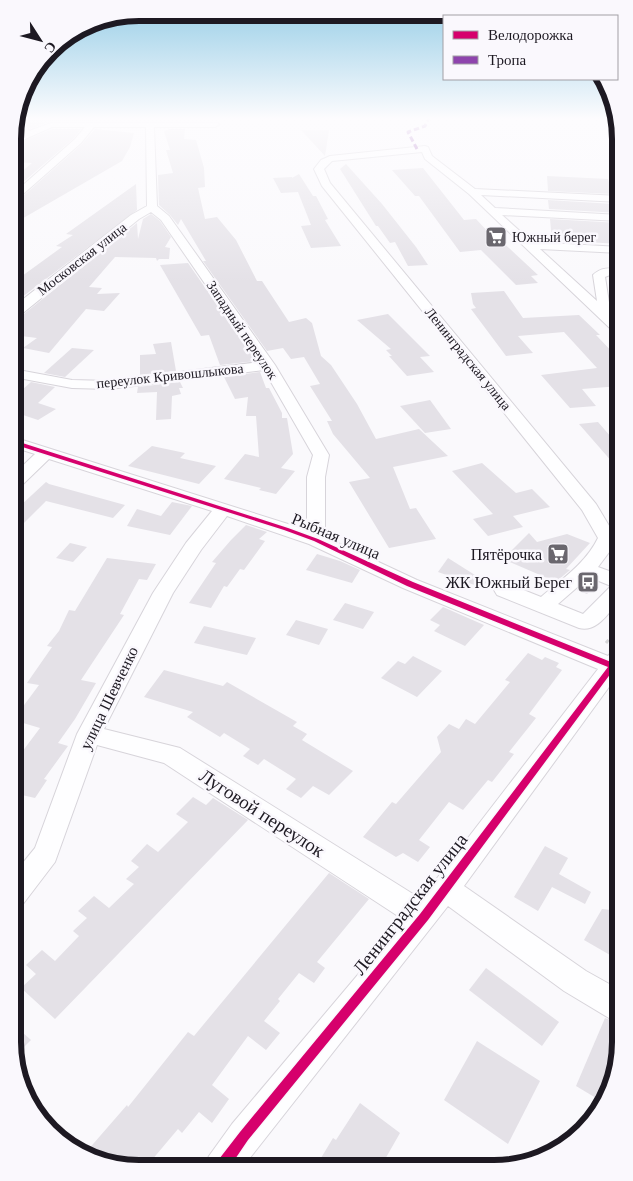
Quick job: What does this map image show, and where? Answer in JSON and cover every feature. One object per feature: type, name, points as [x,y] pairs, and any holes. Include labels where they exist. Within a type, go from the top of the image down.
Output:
[{"type":"street","points":[[21,194],[43,173]]},
{"type":"street","points":[[151,173],[152,207]]},
{"type":"street","name":"Ленинградская улица","points":[[321,173],[325,184],[590,508],[612,538]]},
{"type":"street","name":"Ленинградская улица","points":[[449,173],[472,192]]},
{"type":"street","points":[[472,192],[612,198]]},
{"type":"street","points":[[472,192],[612,322]]},
{"type":"street","name":"Московская улица","points":[[21,308],[135,217],[152,207]]},
{"type":"street","name":"Западный переулок","points":[[152,207],[165,218],[268,365],[321,455],[316,477],[316,540]]},
{"type":"street","points":[[492,211],[530,219],[612,228]]},
{"type":"street","points":[[505,223],[530,219],[612,218]]},
{"type":"street","points":[[529,245],[612,250]]},
{"type":"street","points":[[605,315],[598,278],[600,273],[612,271]]},
{"type":"street","points":[[575,287],[600,289]]},
{"type":"street","name":"переулок Кривошлыкова","points":[[21,374],[72,384],[110,385],[268,365]]},
{"type":"street","name":"Рыбная улица","points":[[21,445],[316,540],[410,584],[611,661]]},
{"type":"street","points":[[21,476],[46,453]]},
{"type":"street","name":"улица Шевченко","points":[[21,886],[46,854],[89,734],[163,593],[193,547],[223,509]]},
{"type":"street","points":[[543,606],[586,569],[612,543]]},
{"type":"street","points":[[586,569],[612,579]]},
{"type":"street","points":[[504,590],[586,623],[611,597]]},
{"type":"street","points":[[504,621],[524,598]]},
{"type":"street","name":"Ленинградская улица","points":[[227,1160],[244,1136],[424,917],[444,888],[611,672]]},
{"type":"street","name":"Луговой переулок","points":[[89,734],[171,755],[424,917]]},
{"type":"street","points":[[444,888],[575,980],[611,1002]]},
{"type":"building","points":[[21,173],[34,173],[21,184]]},
{"type":"building","points":[[49,173],[101,173],[21,219],[21,198]]},
{"type":"building","points":[[204,173],[205,187],[198,188],[205,219],[217,217],[236,240],[257,281],[262,281],[289,322],[306,318],[312,323],[321,356],[331,365],[357,404],[376,439],[419,429],[448,456],[393,467],[410,509],[416,508],[436,539],[389,548],[349,482],[370,478],[333,434],[327,421],[332,421],[310,386],[320,384],[304,357],[291,359],[283,348],[267,351],[203,261],[206,261],[181,219],[178,225],[159,205],[158,175]]},
{"type":"building","points":[[343,173],[354,173],[382,204],[428,265],[408,266],[395,242],[390,243],[378,226],[376,226]]},
{"type":"building","points":[[395,173],[427,173],[464,220],[476,219],[491,235],[495,235],[538,275],[531,276],[538,283],[516,285],[481,250],[460,252],[419,196],[415,196]]},
{"type":"building","points":[[299,174],[313,196],[316,196],[328,219],[325,220],[341,246],[311,248],[301,226],[311,225],[298,192],[281,193],[273,178],[292,178]]},
{"type":"building","points":[[547,176],[608,179],[612,194],[548,191]]},
{"type":"building","points":[[136,184],[137,210],[21,298],[21,276],[62,247],[56,246],[73,235],[66,234]]},
{"type":"building","points":[[548,200],[612,204],[612,213],[549,209]]},
{"type":"building","points":[[151,214],[160,221],[171,237],[165,247],[170,248],[169,259],[159,259],[157,261],[156,258],[115,257],[89,287],[102,288],[97,294],[120,293],[104,311],[86,309],[49,353],[23,348],[37,338],[21,336],[21,316],[137,223],[138,239],[143,219]]},
{"type":"building","points":[[550,219],[612,223],[612,244],[552,240]]},
{"type":"building","points":[[188,263],[256,361],[220,365],[209,335],[201,336],[160,265]]},
{"type":"building","points":[[504,291],[523,318],[579,315],[600,335],[596,335],[612,351],[612,387],[582,389],[596,406],[570,408],[541,375],[597,368],[564,332],[518,336],[533,353],[506,356],[471,309],[476,308],[473,304],[471,293]]},
{"type":"building","points":[[388,314],[430,356],[420,357],[434,372],[407,376],[389,356],[392,356],[386,350],[391,349],[357,320]]},
{"type":"building","points":[[171,342],[176,371],[140,375],[140,355],[156,354],[153,344]]},
{"type":"building","points":[[72,348],[94,350],[65,377],[44,373]]},
{"type":"building","points":[[260,372],[266,388],[269,388],[282,413],[282,418],[287,418],[293,454],[281,468],[295,471],[276,494],[259,490],[261,488],[224,479],[245,454],[259,457],[256,416],[246,416],[248,397],[235,399],[224,377]]},
{"type":"building","points":[[31,382],[55,387],[38,403],[56,409],[38,420],[23,415],[21,416],[21,391]]},
{"type":"building","points":[[180,382],[183,388],[179,388],[181,394],[172,396],[171,419],[156,420],[157,392],[137,393],[138,387]]},
{"type":"building","points":[[430,400],[451,429],[425,433],[400,406]]},
{"type":"building","points":[[598,422],[612,437],[612,461],[579,424]]},
{"type":"building","points":[[152,446],[185,453],[180,458],[216,466],[199,484],[128,466]]},
{"type":"building","points":[[482,463],[516,493],[532,489],[550,507],[513,516],[523,527],[488,536],[473,519],[493,514],[452,471]]},
{"type":"building","points":[[46,482],[125,505],[113,518],[46,501],[21,526],[21,505]]},
{"type":"building","points":[[172,502],[192,506],[170,535],[127,526],[137,509],[161,516]]},
{"type":"building","points":[[246,525],[267,532],[259,539],[265,541],[244,570],[240,569],[227,587],[224,586],[211,608],[189,603],[216,563],[212,562]]},
{"type":"building","points":[[529,533],[537,542],[567,534],[590,543],[566,569],[570,570],[557,581],[554,581],[503,559]]},
{"type":"building","points":[[70,543],[87,547],[73,562],[56,558]]},
{"type":"building","points":[[317,554],[360,570],[352,583],[306,570]]},
{"type":"building","points":[[107,558],[156,564],[147,580],[139,579],[120,614],[124,615],[81,680],[96,683],[75,719],[58,743],[68,746],[44,779],[47,780],[35,798],[21,795],[21,753],[40,728],[21,722],[21,709],[39,685],[27,683],[52,647],[47,646],[59,631],[69,610],[75,611]]},
{"type":"building","points":[[448,558],[486,582],[483,588],[438,572]]},
{"type":"building","points":[[589,579],[598,583],[587,594],[577,590]]},
{"type":"building","points":[[345,603],[374,612],[363,629],[333,620]]},
{"type":"building","points":[[443,607],[484,625],[465,646],[434,631],[440,625],[430,620]]},
{"type":"building","points":[[296,620],[328,629],[319,645],[286,635]]},
{"type":"building","points":[[204,626],[256,638],[247,655],[194,643]]},
{"type":"building","points":[[528,653],[542,660],[545,657],[559,663],[556,667],[562,670],[529,714],[536,718],[509,752],[514,754],[492,782],[488,780],[463,810],[449,802],[419,840],[430,847],[418,862],[403,853],[396,857],[363,837],[392,802],[396,804],[441,752],[437,737],[449,724],[459,729],[466,719],[475,724],[510,682],[505,680]]},
{"type":"building","points":[[413,656],[442,671],[417,697],[381,678],[398,661],[405,664]]},
{"type":"building","points":[[164,670],[223,686],[227,682],[297,722],[293,726],[307,734],[302,740],[353,771],[329,795],[313,786],[301,798],[286,789],[296,779],[264,759],[258,765],[243,756],[250,749],[224,733],[220,737],[187,717],[193,712],[144,697]]},
{"type":"building","points":[[193,797],[206,805],[213,798],[248,820],[55,1019],[21,988],[36,974],[26,965],[42,950],[55,961],[79,936],[73,931],[87,918],[78,911],[94,896],[109,908],[134,884],[126,879],[139,867],[131,861],[147,844],[158,852],[188,822],[176,814]]},
{"type":"building","points":[[545,846],[568,858],[559,874],[591,892],[585,904],[552,887],[538,911],[514,897]]},
{"type":"building","points":[[329,873],[369,899],[317,962],[325,968],[314,983],[299,973],[278,999],[280,1001],[264,1021],[280,1033],[266,1050],[248,1036],[212,1085],[229,1099],[212,1123],[199,1112],[182,1133],[178,1129],[152,1160],[124,1159],[89,1149],[127,1105],[128,1107],[188,1032],[194,1036]]},
{"type":"building","points":[[602,909],[611,910],[610,955],[584,940]]},
{"type":"building","points":[[486,968],[559,1022],[542,1046],[469,990]]},
{"type":"building","points":[[605,1018],[611,1020],[609,1065],[600,1094],[597,1099],[576,1086]]},
{"type":"building","points":[[21,1031],[31,1040],[22,1050]]},
{"type":"building","points":[[477,1041],[540,1081],[508,1144],[444,1100]]},
{"type":"building","points":[[360,1103],[400,1133],[385,1160],[320,1160],[333,1138],[336,1140]]},
{"type":"cycle path","points":[[21,445],[316,540],[410,584],[611,665]]},
{"type":"cycle path","points":[[227,1160],[244,1136],[424,917],[611,667]]},
{"type":"place","name":"Южный берег","points":[[496,237]]},
{"type":"place","name":"Пятёрочка","points":[[558,554]]},
{"type":"place","name":"ЖК Южный Берег","points":[[588,582]]}]
